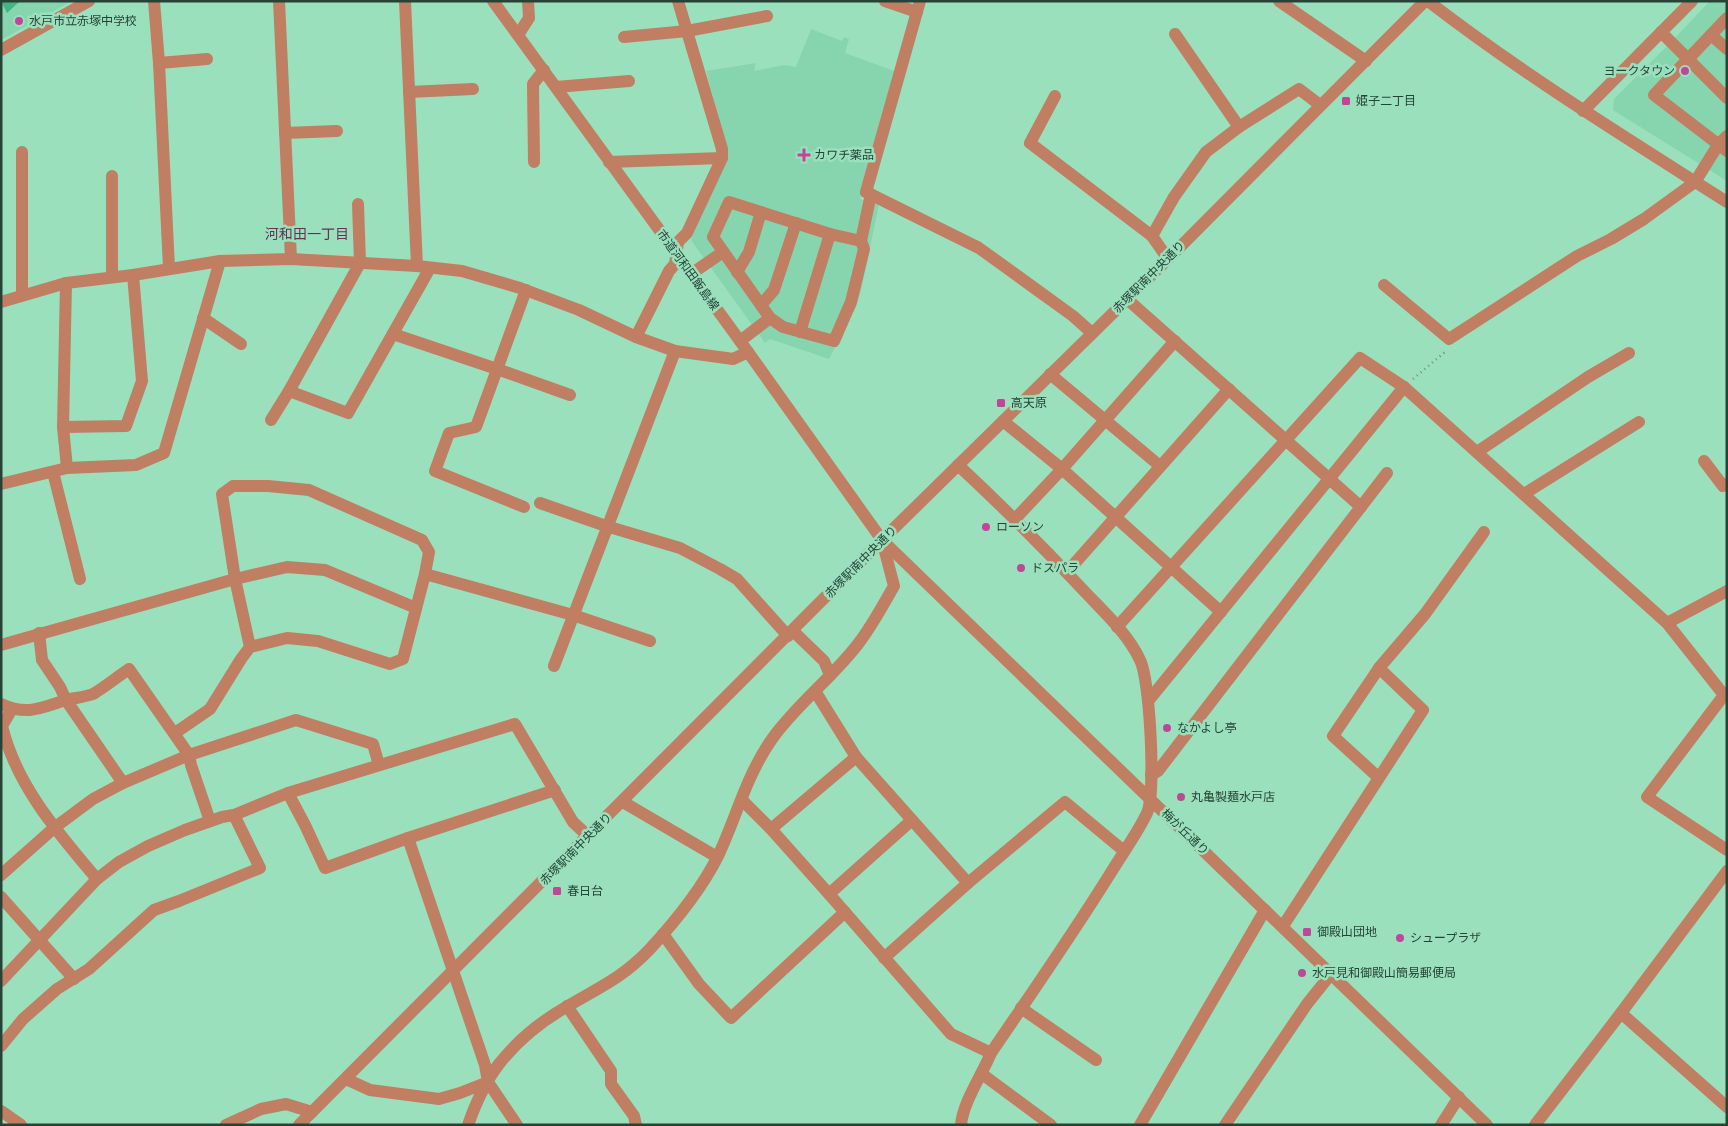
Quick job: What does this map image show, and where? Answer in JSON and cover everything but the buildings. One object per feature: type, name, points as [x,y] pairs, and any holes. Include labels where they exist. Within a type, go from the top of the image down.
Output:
[{"type":"street","points":[[1,50],[89,1]]},
{"type":"street","points":[[154,1],[159,63],[169,268]]},
{"type":"street","points":[[279,1],[291,259]]},
{"type":"street","points":[[289,391],[348,413],[393,334],[424,267],[409,92],[405,1]]},
{"type":"street","name":"市道河和田飯島線","points":[[493,1],[692,274],[882,540]]},
{"type":"street","points":[[518,35],[529,18],[528,1]]},
{"type":"street","points":[[636,336],[669,271],[675,264],[678,242],[687,233],[722,158],[722,149],[678,1]]},
{"type":"street","points":[[885,1],[918,7],[866,192],[979,248],[1073,316],[1092,333]]},
{"type":"street","points":[[1279,1],[1366,60]]},
{"type":"street","points":[[1427,1],[1582,111],[1727,202]]},
{"type":"street","name":"赤塚駅南中央通り","points":[[299,1125],[882,540],[1427,1]]},
{"type":"street","points":[[1582,111],[1692,1]]},
{"type":"street","points":[[624,37],[687,31],[767,16]]},
{"type":"street","points":[[1384,285],[1449,339],[1577,256],[1611,239],[1644,219],[1695,182],[1724,144],[1654,95],[1727,18]]},
{"type":"street","points":[[1661,32],[1727,98]]},
{"type":"street","points":[[1175,34],[1239,127]]},
{"type":"street","points":[[1711,34],[1727,49]]},
{"type":"street","points":[[159,63],[206,59]]},
{"type":"street","points":[[534,162],[532,84],[544,70]]},
{"type":"street","points":[[556,87],[629,81]]},
{"type":"street","points":[[409,92],[473,89]]},
{"type":"street","points":[[1152,236],[1174,197],[1206,152],[1239,127],[1299,89],[1320,106]]},
{"type":"street","points":[[1055,96],[1030,143],[1152,236],[1168,259]]},
{"type":"street","points":[[285,133],[337,131]]},
{"type":"street","points":[[22,152],[22,295]]},
{"type":"street","points":[[609,162],[722,158]]},
{"type":"street","points":[[112,176],[112,277]]},
{"type":"street","points":[[860,241],[830,234],[729,202],[713,237],[770,318],[783,327],[834,341],[851,302],[864,249],[860,241],[871,194]]},
{"type":"street","points":[[271,420],[360,263],[358,204]]},
{"type":"street","points":[[737,272],[749,252],[761,212]]},
{"type":"street","points":[[761,305],[774,290],[796,223]]},
{"type":"street","points":[[800,332],[830,234]]},
{"type":"street","points":[[692,274],[723,252]]},
{"type":"street","points":[[1,302],[66,283],[133,275],[220,261],[291,259],[424,267],[462,271],[526,290],[579,310],[636,336],[675,351],[733,359],[748,352]]},
{"type":"street","points":[[1,484],[67,468],[136,465],[164,453],[220,261]]},
{"type":"street","points":[[63,427],[126,426],[142,381],[133,275]]},
{"type":"street","points":[[66,283],[63,427],[67,468]]},
{"type":"street","points":[[524,507],[435,471],[449,433],[476,427],[526,290]]},
{"type":"street","points":[[1127,299],[1361,507]]},
{"type":"street","points":[[203,318],[240,344]]},
{"type":"street","points":[[740,341],[770,318]]},
{"type":"street","points":[[393,334],[570,395]]},
{"type":"street","points":[[1015,519],[1062,470],[1175,341]]},
{"type":"street","points":[[554,666],[606,526],[675,351]]},
{"type":"street","points":[[1477,452],[1588,377],[1629,353]]},
{"type":"street","points":[[1118,627],[1360,358],[1404,387],[1668,623],[1724,695],[1647,797],[1727,850]]},
{"type":"street","points":[[1050,374],[1160,466]]},
{"type":"street","points":[[1149,700],[1404,387]]},
{"type":"street","points":[[1067,572],[1229,389]]},
{"type":"street","points":[[1003,421],[1062,470],[1221,612]]},
{"type":"street","points":[[1524,494],[1639,422]]},
{"type":"street","points":[[1704,461],[1723,486],[1727,484]]},
{"type":"street","points":[[958,465],[1067,572],[1118,627],[1141,661],[1149,700],[1151,774],[1148,812],[1071,936],[991,1053],[969,1097],[960,1125]]},
{"type":"street","points":[[53,472],[80,578]]},
{"type":"street","points":[[1151,774],[1158,772],[1386,474]]},
{"type":"street","points":[[175,733],[210,708],[250,647],[287,638],[318,641],[390,664],[403,659],[429,552],[422,540],[309,490],[268,486],[233,486],[222,494],[235,578],[250,647]]},
{"type":"street","points":[[540,503],[606,526],[680,548],[737,579],[790,634],[824,661],[830,675]]},
{"type":"street","points":[[1379,778],[1333,736],[1379,668],[1425,614],[1484,532]]},
{"type":"street","points":[[468,1125],[480,1097],[498,1065],[522,1041],[567,1006],[610,984],[628,970],[663,934],[701,884],[717,857],[758,763],[771,740],[858,644],[894,586],[882,540]]},
{"type":"street","name":"梅が丘通り","points":[[882,540],[1487,1125]]},
{"type":"street","points":[[1,644],[235,578],[287,567],[325,570],[416,608]]},
{"type":"street","points":[[425,574],[573,615],[650,640]]},
{"type":"street","points":[[1668,623],[1727,591]]},
{"type":"street","points":[[39,633],[42,660],[60,687],[66,700],[122,783]]},
{"type":"street","points":[[1283,926],[1423,710],[1379,668]]},
{"type":"street","points":[[97,879],[54,828],[4,746],[2,726],[6,707],[25,711],[43,708],[92,694],[128,669],[189,754],[210,821]]},
{"type":"street","points":[[815,691],[856,757],[968,883]]},
{"type":"street","points":[[1,875],[54,828],[92,799],[122,783],[189,754],[296,720],[373,744],[379,765]]},
{"type":"street","points":[[1,981],[97,879],[119,862],[148,846],[288,793],[515,724],[573,822],[588,836]]},
{"type":"street","points":[[771,829],[856,757]]},
{"type":"street","points":[[288,793],[305,824],[325,868],[408,838],[555,790]]},
{"type":"street","points":[[742,800],[771,829],[951,1034],[991,1053]]},
{"type":"street","points":[[623,802],[717,857]]},
{"type":"street","points":[[884,958],[968,883],[1065,802],[1124,851]]},
{"type":"street","points":[[1,1046],[23,1019],[57,989],[89,969],[128,931],[154,910],[260,868],[234,815]]},
{"type":"street","points":[[829,894],[912,820]]},
{"type":"street","points":[[408,838],[486,1066],[488,1082],[517,1125]]},
{"type":"street","points":[[1535,1125],[1727,871]]},
{"type":"street","points":[[1,897],[74,979]]},
{"type":"street","points":[[1140,1125],[1266,910]]},
{"type":"street","points":[[663,934],[699,984],[731,1018],[845,912]]},
{"type":"street","points":[[1225,1125],[1307,1004],[1331,974]]},
{"type":"street","points":[[567,1006],[612,1071],[612,1084],[634,1116],[636,1125]]},
{"type":"street","points":[[1021,1008],[1096,1060]]},
{"type":"street","points":[[1621,1013],[1727,1107]]},
{"type":"street","points":[[982,1074],[1051,1125]]},
{"type":"street","points":[[346,1079],[370,1090],[439,1098],[460,1093],[488,1082]]},
{"type":"street","points":[[1441,1125],[1459,1097]]},
{"type":"street","points":[[226,1125],[260,1109],[286,1104],[312,1112]]},
{"type":"street","points":[[1,1111],[22,1125]]},
{"type":"path","points":[[1404,387],[1450,347],[1449,339]]},
{"type":"shaded area","name":"水戸市立赤塚中学校","points":[[1,1],[72,1],[1,40]]},
{"type":"shaded area","points":[[1,1],[20,1],[7,13]]},
{"type":"shaded area","name":"ヨークタウン","points":[[1707,1],[1727,1],[1727,181],[1613,110],[1614,99],[1671,42],[1708,3]]},
{"type":"shaded area","points":[[811,29],[842,41],[844,37],[849,39],[845,53],[897,72],[860,199],[879,204],[861,291],[856,307],[829,359],[770,339],[765,343],[691,240],[728,153],[706,71],[756,63],[754,71],[784,65],[796,67]]},
{"type":"place","name":"水戸市立赤塚中学校","points":[[19,21]]},
{"type":"place","name":"ヨークタウン","points":[[1685,71]]},
{"type":"place","name":"姫子二丁目","points":[[1346,101]]},
{"type":"place","name":"カワチ薬品","points":[[804,155]]},
{"type":"place","name":"高天原","points":[[1001,403]]},
{"type":"place","name":"ローソン","points":[[986,527]]},
{"type":"place","name":"ドスパラ","points":[[1021,568]]},
{"type":"place","name":"なかよし亭","points":[[1167,728]]},
{"type":"place","name":"丸亀製麺水戸店","points":[[1181,797]]},
{"type":"place","name":"春日台","points":[[557,891]]},
{"type":"place","name":"御殿山団地","points":[[1307,932]]},
{"type":"place","name":"シュープラザ","points":[[1400,938]]},
{"type":"place","name":"水戸見和御殿山簡易郵便局","points":[[1302,973]]},
{"type":"district","name":"河和田一丁目","points":[[307,234]]}]
